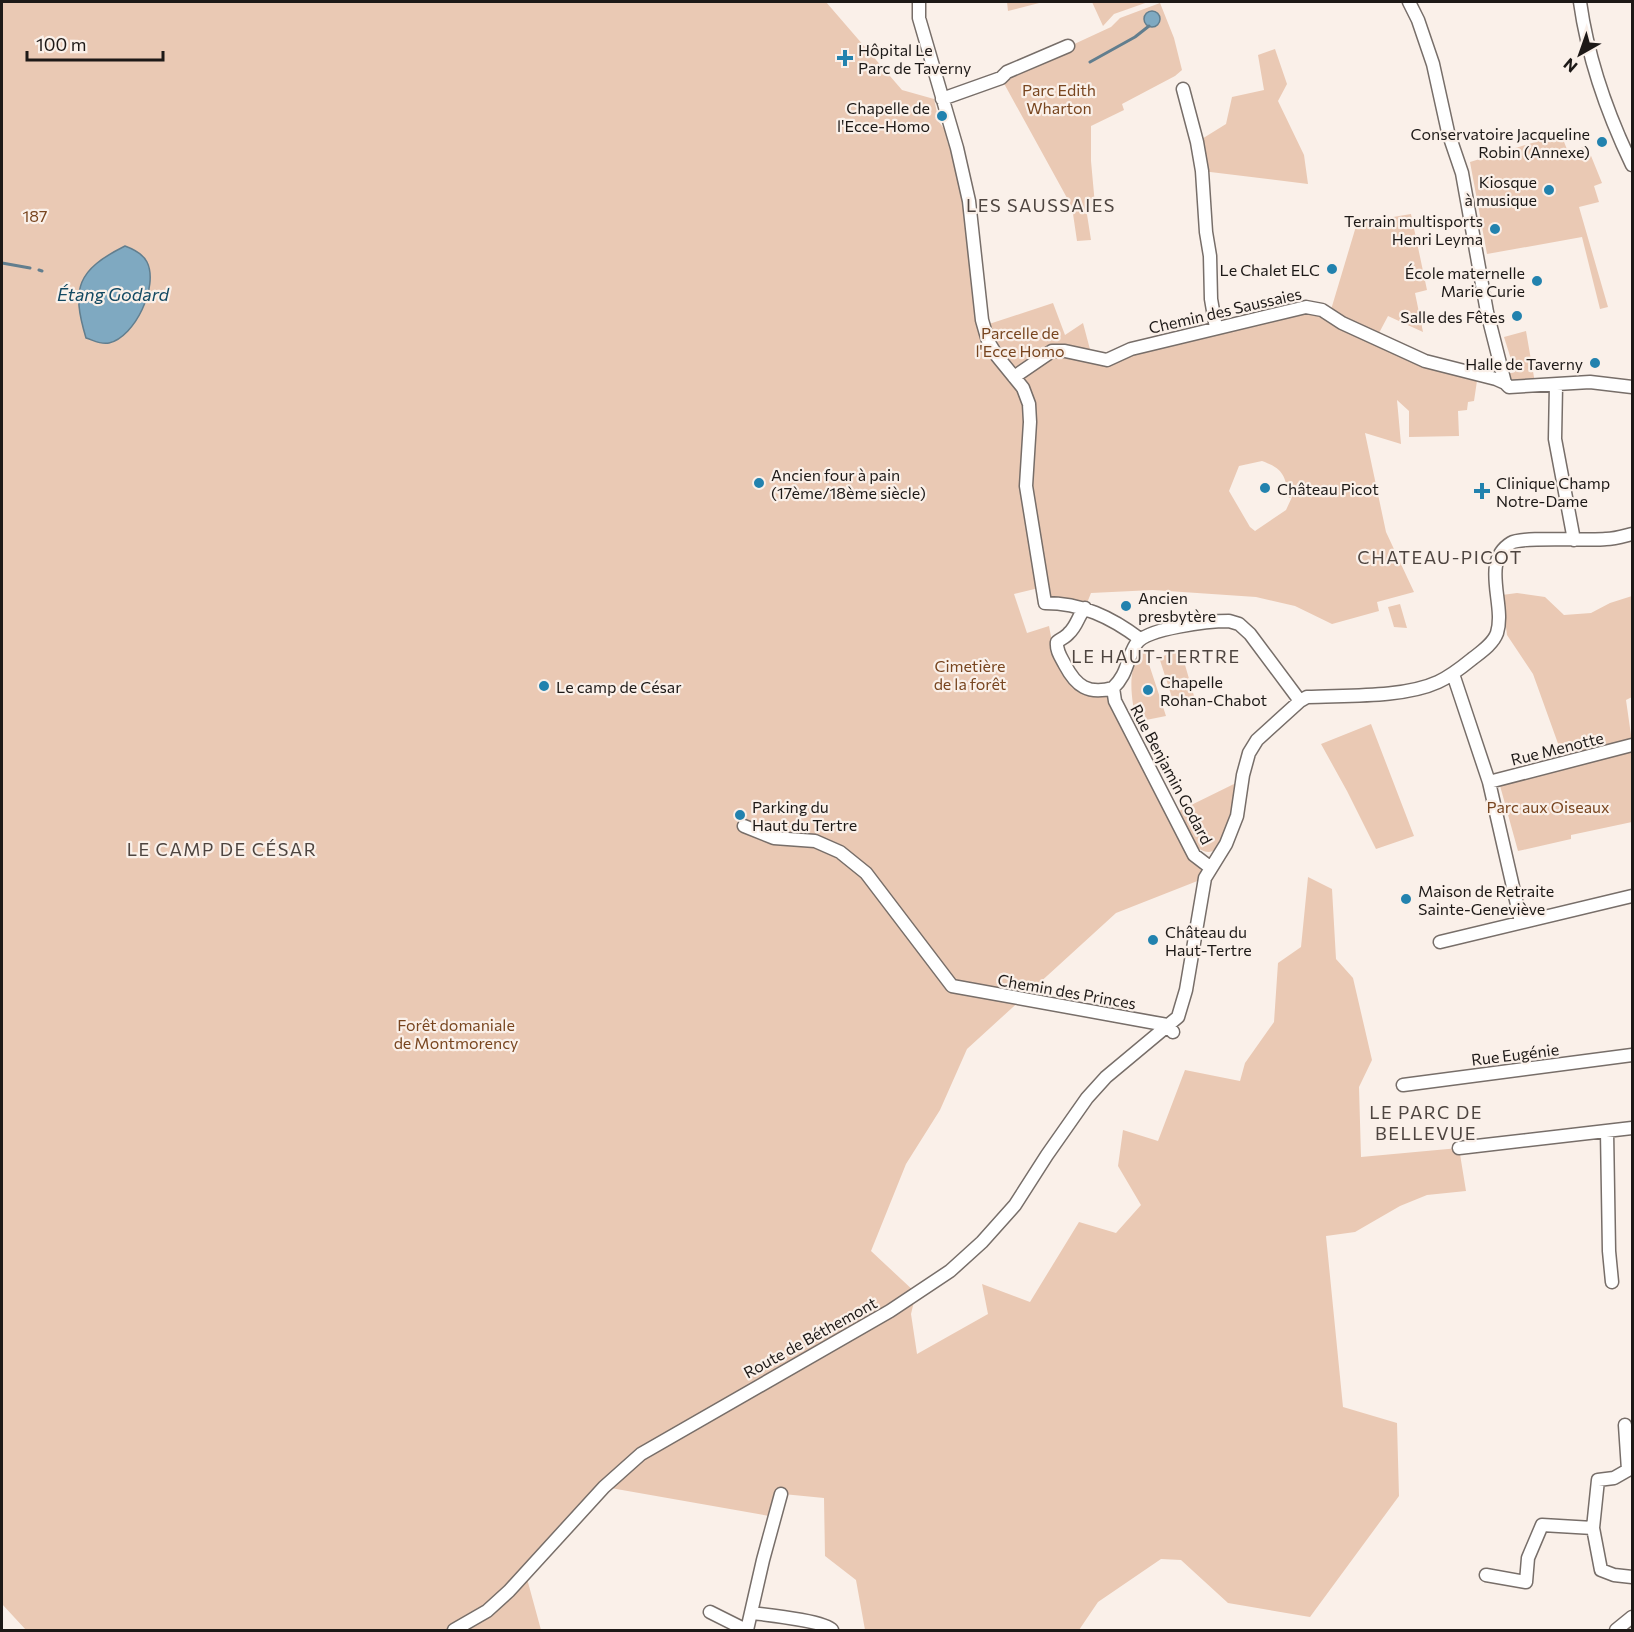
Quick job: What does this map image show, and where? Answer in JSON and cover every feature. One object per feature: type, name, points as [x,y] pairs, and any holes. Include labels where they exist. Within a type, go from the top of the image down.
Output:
[{"type":"street","points":[[920,2],[919,18],[970,206],[982,320],[993,348],[1023,388],[1029,404],[1026,486],[1045,603],[1063,603],[1085,608],[1098,613],[1140,639]]},
{"type":"street","points":[[1409,2],[1418,20],[1433,64],[1448,132],[1462,173],[1487,312],[1505,382]]},
{"type":"street","points":[[1581,2],[1592,59],[1607,109],[1632,165]]},
{"type":"street","points":[[942,99],[1001,78],[1007,72],[1068,46]]},
{"type":"street","points":[[1182,89],[1197,142],[1202,171],[1210,256],[1211,299],[1216,328]]},
{"type":"street","name":"Chemin des Saussaies","points":[[1014,377],[1052,351],[1065,351],[1107,360],[1131,349],[1216,328],[1314,308],[1425,361],[1505,382],[1509,387],[1556,385]]},
{"type":"street","points":[[1478,374],[1490,372],[1499,362]]},
{"type":"street","points":[[1574,540],[1555,440],[1556,385],[1590,382],[1632,387]]},
{"type":"street","points":[[1166,1030],[1182,1022],[1182,1007],[1205,878],[1226,844],[1237,816],[1243,775],[1249,753],[1257,740],[1307,697],[1391,693],[1424,687],[1453,674],[1490,644],[1497,633],[1499,608],[1495,576],[1496,561],[1500,552],[1513,541],[1608,539],[1632,534]]},
{"type":"street","points":[[1085,608],[1069,633],[1057,642],[1057,649],[1073,680],[1080,686],[1091,690],[1113,688],[1128,668],[1135,646],[1140,639],[1165,629],[1220,621],[1239,624],[1250,634],[1300,701]]},
{"type":"street","points":[[1453,674],[1489,782],[1521,922]]},
{"type":"street","name":"Rue Benjamin Godard","points":[[1113,688],[1115,701],[1194,855],[1211,868]]},
{"type":"street","name":"Rue Menotte","points":[[1489,782],[1632,745]]},
{"type":"street","name":"Chemin des Princes","points":[[744,826],[774,838],[815,841],[840,852],[866,873],[952,986],[1166,1030]]},
{"type":"street","points":[[1440,942],[1632,896]]},
{"type":"street","name":"Route de Béthemont","points":[[453,1630],[487,1611],[509,1591],[604,1486],[641,1454],[890,1311],[950,1271],[982,1242],[1015,1205],[1087,1098],[1106,1077],[1166,1030]]},
{"type":"street","name":"Rue Eugénie","points":[[1402,1085],[1632,1055]]},
{"type":"street","points":[[1459,1148],[1632,1128]]},
{"type":"street","points":[[1606,1131],[1612,1282]]},
{"type":"street","points":[[1625,1425],[1628,1470],[1614,1478],[1598,1480],[1593,1528],[1601,1570],[1614,1575],[1632,1577]]},
{"type":"street","points":[[710,1612],[746,1630],[781,1494]]},
{"type":"street","points":[[1486,1575],[1526,1582],[1528,1558],[1542,1525],[1593,1528]]},
{"type":"street","points":[[752,1613],[803,1621],[829,1627],[832,1630]]},
{"type":"street","points":[[1616,1630],[1632,1617]]},
{"type":"green space","name":"Forêt domaniale de Montmorency","points":[[2,2],[826,2],[902,90],[934,99],[939,122],[949,135],[947,142],[957,148],[983,326],[1053,303],[1065,335],[1083,323],[1092,357],[1107,360],[1306,307],[1392,348],[1478,374],[1474,401],[1468,402],[1467,410],[1458,411],[1459,436],[1409,437],[1409,411],[1397,400],[1401,444],[1365,433],[1386,532],[1414,592],[1377,602],[1379,611],[1332,624],[1295,606],[1256,597],[1153,590],[1091,593],[1085,608],[1045,603],[1043,587],[1014,594],[1027,633],[1049,626],[1053,647],[1073,680],[1106,691],[1205,878],[1116,913],[967,1049],[940,1110],[906,1164],[871,1251],[916,1293],[911,1314],[917,1354],[988,1314],[982,1284],[1030,1302],[1079,1222],[1116,1233],[1141,1205],[1118,1166],[1123,1130],[1158,1141],[1185,1070],[1240,1081],[1245,1063],[1274,1022],[1278,963],[1301,947],[1308,877],[1332,889],[1336,959],[1353,978],[1372,1060],[1359,1087],[1361,1157],[1459,1148],[1466,1191],[1427,1195],[1400,1206],[1355,1232],[1326,1236],[1343,1407],[1397,1423],[1399,1496],[1310,1617],[1228,1603],[1181,1560],[1161,1559],[1098,1602],[1079,1630],[865,1630],[856,1580],[825,1556],[824,1498],[783,1494],[775,1517],[605,1487],[526,1575],[541,1630],[26,1630],[2,1604]],"holes":[[[1262,461],[1279,470],[1286,484],[1289,498],[1292,497],[1286,510],[1255,531],[1250,527],[1229,491],[1239,466]]]},
{"type":"green space","points":[[1007,2],[1043,2],[1008,11]]},
{"type":"green space","points":[[1092,2],[1148,2],[1114,14],[1103,26]]},
{"type":"green space","name":"Parc Edith Wharton","points":[[1160,3],[1174,38],[1182,70],[1122,104],[1124,110],[1091,126],[1095,205],[1086,208],[1091,240],[1077,241],[1072,207],[1001,78],[1111,27],[1120,18]]},
{"type":"green space","points":[[1275,49],[1287,84],[1278,101],[1304,155],[1308,184],[1202,171],[1197,142],[1226,124],[1232,97],[1264,90],[1258,55]]},
{"type":"green space","points":[[1561,134],[1568,152],[1587,146],[1602,183],[1594,186],[1599,202],[1579,207],[1608,307],[1600,309],[1582,237],[1487,254],[1470,162]]},
{"type":"green space","points":[[1411,214],[1427,290],[1415,293],[1423,332],[1388,316],[1379,333],[1330,313],[1357,223]]},
{"type":"green space","points":[[1526,331],[1535,383],[1512,382],[1507,374],[1515,372],[1504,337]]},
{"type":"green space","points":[[1517,593],[1545,597],[1564,615],[1591,613],[1610,603],[1632,596],[1632,697],[1626,700],[1632,742],[1565,763],[1533,674],[1507,635],[1502,595]]},
{"type":"green space","points":[[1400,604],[1407,628],[1394,627],[1388,607]]},
{"type":"green space","points":[[1144,649],[1166,716],[1136,722],[1131,684],[1132,674],[1134,665]]},
{"type":"green space","points":[[1181,651],[1196,703],[1175,707],[1159,657]]},
{"type":"green space","points":[[1371,724],[1414,836],[1376,849],[1321,744]]},
{"type":"green space","name":"Parc aux Oiseaux","points":[[1632,747],[1632,822],[1571,835],[1571,839],[1518,851],[1499,782]]},
{"type":"green space","points":[[1238,782],[1229,829],[1223,841],[1217,849],[1208,852],[1198,848],[1179,811]]},
{"type":"water","points":[[1152,11],[1158,13],[1160,19],[1158,25],[1152,27],[1146,25],[1144,19],[1146,13]]},
{"type":"water","name":"Étang Godard","points":[[125,246],[140,254],[147,262],[150,284],[147,297],[136,321],[128,331],[119,339],[109,343],[100,343],[86,338],[81,321],[79,293],[88,272],[97,263]]},
{"type":"waterway","points":[[1090,62],[1135,37],[1149,26]]},
{"type":"waterway","points":[[2,263],[30,268]]},
{"type":"place","name":"Hôpital Le Parc de Taverny","points":[[845,58]]},
{"type":"place","name":"Chapelle de l'Ecce-Homo","points":[[942,116]]},
{"type":"place","name":"Conservatoire Jacqueline Robin (Annexe)","points":[[1602,142]]},
{"type":"place","name":"Kiosque à musique","points":[[1549,190]]},
{"type":"place","name":"Terrain multisports Henri Leyma","points":[[1495,229]]},
{"type":"place","name":"Le Chalet ELC","points":[[1332,269]]},
{"type":"place","name":"École maternelle Marie Curie","points":[[1537,281]]},
{"type":"place","name":"Salle des Fêtes","points":[[1517,316]]},
{"type":"place","name":"Halle de Taverny","points":[[1595,363]]},
{"type":"place","name":"Ancien four à pain (17ème/18ème siècle)","points":[[759,483]]},
{"type":"place","name":"Château Picot","points":[[1265,488]]},
{"type":"place","name":"Clinique Champ Notre-Dame","points":[[1482,491]]},
{"type":"place","name":"Ancien presbytère","points":[[1126,606]]},
{"type":"place","name":"Le camp de César","points":[[544,686]]},
{"type":"place","name":"Chapelle Rohan-Chabot","points":[[1148,690]]},
{"type":"place","name":"Parking du Haut du Tertre","points":[[740,815]]},
{"type":"place","name":"Maison de Retraite Sainte-Geneviève","points":[[1406,899]]},
{"type":"place","name":"Château du Haut-Tertre","points":[[1153,940]]},
{"type":"district","name":"LES SAUSSAIES","points":[[1041,205]]},
{"type":"district","name":"CHATEAU-PICOT","points":[[1440,557]]},
{"type":"district","name":"LE HAUT-TERTRE","points":[[1156,656]]},
{"type":"district","name":"LE CAMP DE CÉSAR","points":[[222,849]]},
{"type":"district","name":"LE PARC DE BELLEVUE","points":[[1426,1122]]},
{"type":"park label","name":"187","points":[[35,215]]},
{"type":"park label","name":"Parcelle de l'Ecce Homo","points":[[1020,341]]},
{"type":"park label","name":"Cimetière de la forêt","points":[[970,674]]}]
